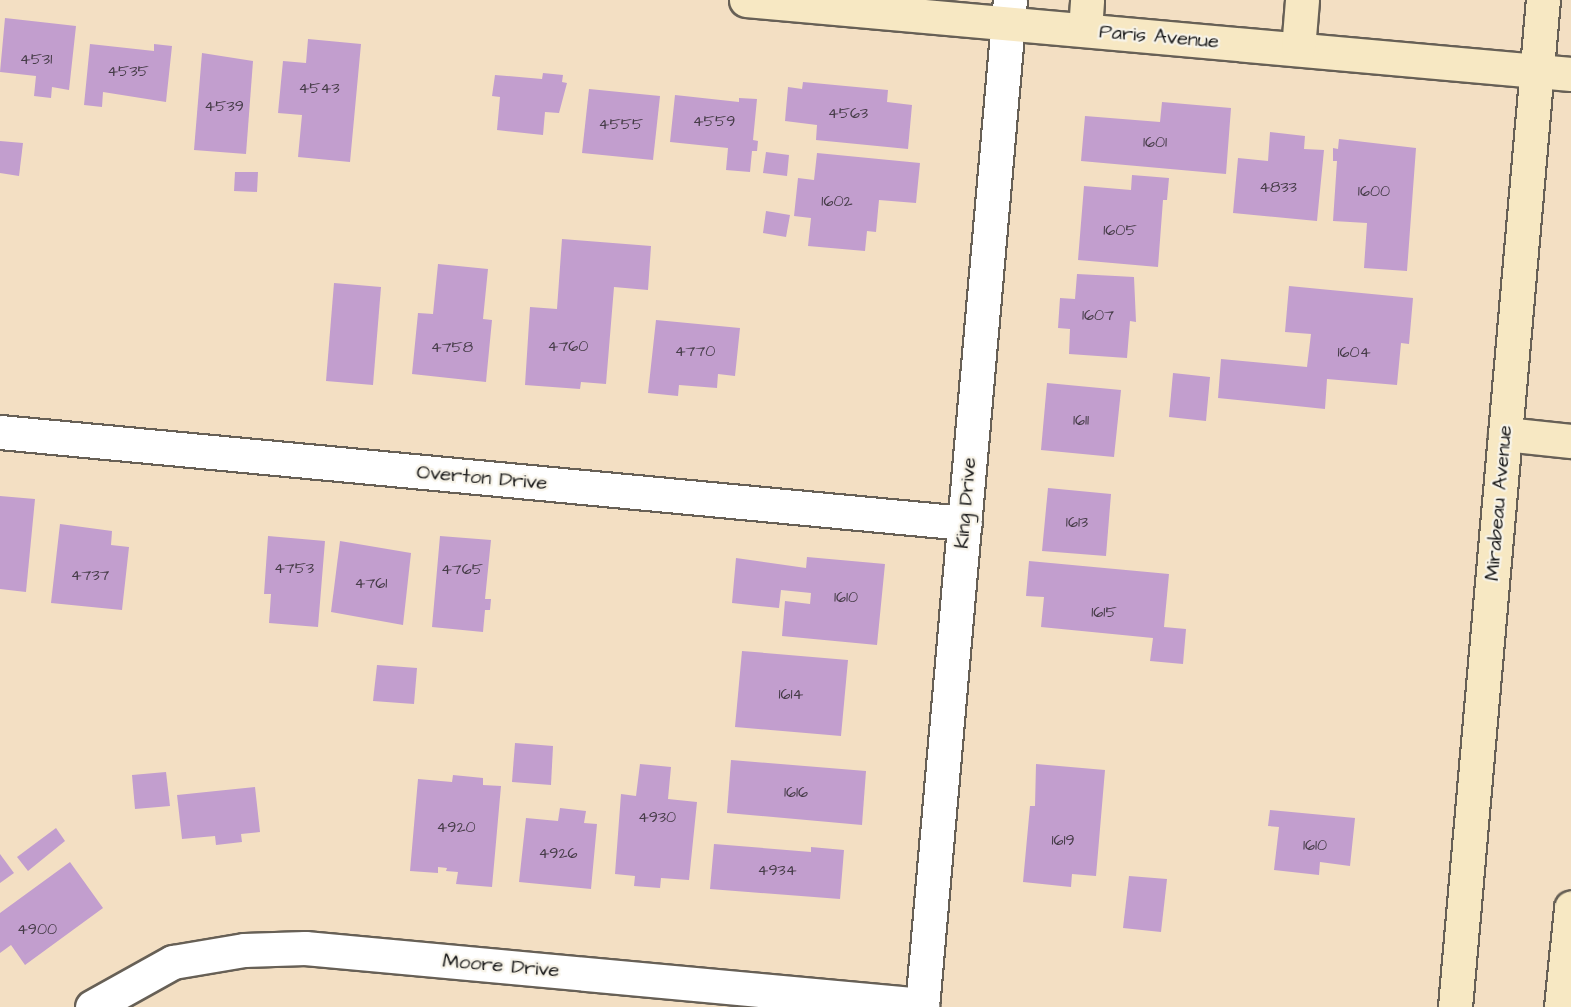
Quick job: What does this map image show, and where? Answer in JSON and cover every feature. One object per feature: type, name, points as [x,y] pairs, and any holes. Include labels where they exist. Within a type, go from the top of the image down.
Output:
[{"type":"street","name":"Paris Avenue","points":[[746,0],[1086,15],[1298,49],[1571,74]]},
{"type":"street","points":[[1298,49],[1302,0]]},
{"type":"street","name":"Mirabeau Avenue","points":[[1455,1007],[1543,0]]},
{"type":"street","name":"King Drive","points":[[922,1006],[1009,12]]},
{"type":"street","name":"Overton Drive","points":[[0,432],[964,523]]},
{"type":"street","points":[[1505,434],[1571,441]]},
{"type":"street","points":[[1561,1007],[1571,908]]},
{"type":"street","name":"Moore Drive","points":[[92,1007],[173,962],[244,950],[305,948],[922,1006]]},
{"type":"building","points":[[5,18],[76,26],[69,90],[52,87],[51,98],[34,96],[36,76],[0,72]]},
{"type":"building","points":[[308,39],[361,44],[350,162],[298,157],[302,115],[278,113],[283,61],[306,63]]},
{"type":"building","points":[[90,44],[154,51],[154,44],[172,46],[166,102],[103,92],[102,107],[84,105]]},
{"type":"building","points":[[202,53],[253,61],[246,154],[194,150]]},
{"type":"building","points":[[543,73],[563,75],[562,82],[567,83],[559,113],[545,112],[543,135],[497,130],[500,97],[492,96],[495,75],[542,79]]},
{"type":"building","points":[[803,82],[888,90],[887,102],[912,105],[908,149],[816,140],[817,125],[785,121],[788,87],[802,89]]},
{"type":"building","points":[[589,89],[660,96],[653,160],[582,153]]},
{"type":"building","points":[[675,95],[739,102],[739,98],[757,99],[753,140],[758,141],[757,151],[752,151],[750,172],[726,170],[728,148],[670,142]]},
{"type":"building","points":[[1162,102],[1231,108],[1226,174],[1081,161],[1085,116],[1160,122]]},
{"type":"building","points":[[1270,132],[1305,136],[1304,149],[1324,150],[1317,221],[1233,213],[1238,158],[1268,161]]},
{"type":"building","points":[[1339,139],[1416,148],[1407,271],[1364,268],[1367,223],[1333,221],[1337,161],[1333,161],[1333,148],[1338,149]]},
{"type":"building","points":[[0,141],[23,143],[19,176],[0,173]]},
{"type":"building","points":[[766,152],[789,155],[787,176],[763,173]]},
{"type":"building","points":[[817,153],[920,163],[916,203],[879,200],[876,232],[867,231],[865,251],[808,246],[811,218],[794,216],[798,178],[814,180]]},
{"type":"building","points":[[235,172],[258,172],[257,192],[234,191]]},
{"type":"building","points":[[1132,175],[1169,178],[1167,200],[1163,200],[1158,267],[1078,260],[1084,186],[1131,190]]},
{"type":"building","points":[[766,211],[790,215],[786,237],[763,233]]},
{"type":"building","points":[[562,239],[651,246],[648,290],[614,287],[606,384],[581,382],[580,389],[525,385],[530,307],[557,309]]},
{"type":"building","points":[[438,264],[488,269],[483,319],[492,320],[486,382],[412,374],[418,313],[433,314]]},
{"type":"building","points":[[1077,274],[1134,277],[1136,322],[1130,321],[1127,358],[1069,354],[1070,329],[1058,328],[1060,298],[1075,299]]},
{"type":"building","points":[[334,283],[381,287],[373,385],[326,381]]},
{"type":"building","points":[[1289,286],[1413,298],[1409,344],[1401,343],[1397,385],[1327,379],[1325,409],[1218,398],[1221,359],[1307,367],[1311,334],[1285,332]]},
{"type":"building","points":[[656,320],[740,328],[735,376],[718,374],[717,388],[679,385],[678,396],[648,393]]},
{"type":"building","points":[[1173,373],[1210,377],[1206,421],[1169,417]]},
{"type":"building","points":[[1047,383],[1121,390],[1114,457],[1041,450]]},
{"type":"building","points":[[1048,488],[1111,494],[1106,556],[1042,551]]},
{"type":"building","points":[[0,496],[35,499],[26,592],[0,589]]},
{"type":"building","points":[[60,524],[112,531],[111,545],[129,547],[122,610],[51,603]]},
{"type":"building","points":[[268,536],[325,541],[318,627],[269,623],[271,594],[264,594]]},
{"type":"building","points":[[440,536],[491,540],[485,599],[491,599],[490,610],[485,610],[483,632],[432,627]]},
{"type":"building","points":[[340,541],[411,553],[403,625],[331,612]]},
{"type":"building","points":[[807,557],[885,564],[877,645],[782,636],[785,601],[810,604],[811,593],[781,590],[779,608],[732,603],[736,558],[806,568]]},
{"type":"building","points":[[1029,561],[1169,574],[1164,627],[1186,629],[1183,664],[1150,661],[1153,638],[1041,627],[1044,597],[1026,596]]},
{"type":"building","points":[[742,651],[848,660],[841,736],[735,727]]},
{"type":"building","points":[[377,665],[417,668],[414,704],[373,701]]},
{"type":"building","points":[[515,743],[553,746],[551,785],[512,782]]},
{"type":"building","points":[[731,760],[866,771],[862,825],[727,813]]},
{"type":"building","points":[[640,764],[671,767],[668,799],[697,802],[689,880],[661,878],[660,888],[634,886],[635,876],[615,874],[621,794],[636,796]]},
{"type":"building","points":[[1036,764],[1105,770],[1096,876],[1072,874],[1071,887],[1023,882],[1030,806],[1035,806]]},
{"type":"building","points":[[166,772],[170,806],[135,809],[132,775]]},
{"type":"building","points":[[453,775],[483,778],[483,785],[501,786],[492,887],[456,884],[458,872],[446,871],[447,868],[438,867],[438,873],[410,871],[418,779],[452,782]]},
{"type":"building","points":[[255,787],[260,832],[241,834],[242,842],[216,845],[215,836],[182,839],[177,795]]},
{"type":"building","points":[[560,808],[586,811],[584,823],[597,824],[591,889],[519,882],[526,818],[558,821]]},
{"type":"building","points":[[1270,810],[1355,818],[1350,866],[1320,862],[1319,875],[1274,870],[1279,827],[1268,826]]},
{"type":"building","points":[[56,828],[65,841],[28,871],[17,857]]},
{"type":"building","points":[[714,844],[811,852],[811,847],[844,850],[840,899],[710,889]]},
{"type":"building","points":[[0,854],[14,873],[0,883]]},
{"type":"building","points":[[70,862],[103,908],[25,965],[11,945],[0,953],[0,913]]},
{"type":"building","points":[[1129,876],[1167,879],[1161,932],[1123,928]]}]
